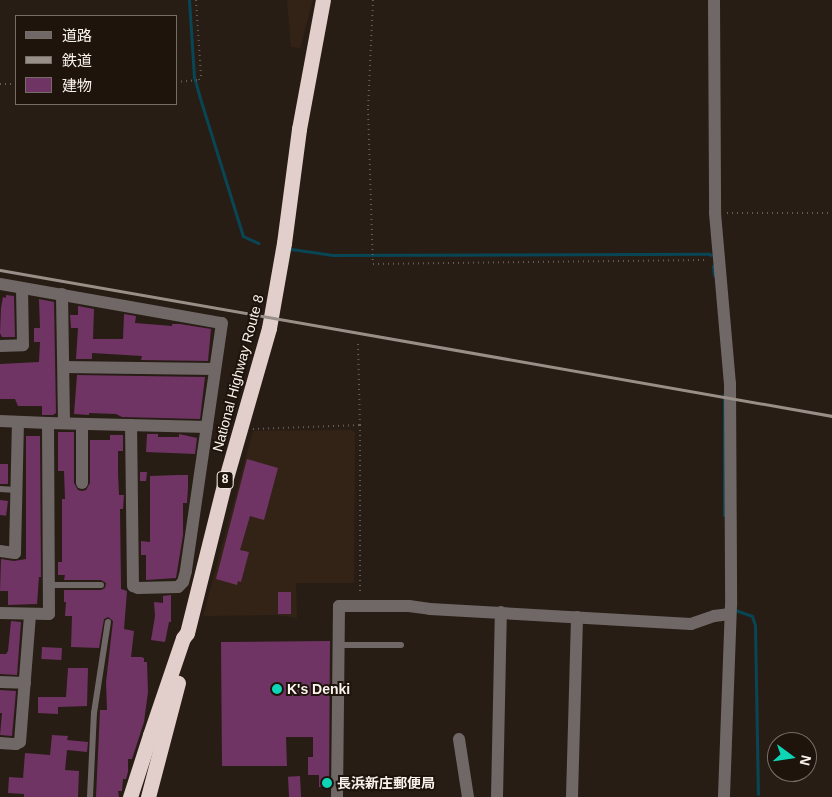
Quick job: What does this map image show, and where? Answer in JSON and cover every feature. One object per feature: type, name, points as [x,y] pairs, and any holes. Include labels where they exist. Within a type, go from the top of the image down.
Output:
[{"type":"highway","name":"National Highway Route 8","points":[[130,797],[183,638],[187,633],[224,485],[269,328],[275,301],[299,128],[323,0]]},
{"type":"highway","name":"National Highway Route 8","points":[[148,797],[189,640],[187,633]]},
{"type":"street","points":[[714,0],[715,213],[730,383],[730,614],[724,797]]},
{"type":"street","points":[[0,284],[222,323],[183,582],[171,588],[138,588],[132,586],[131,425]]},
{"type":"street","points":[[0,346],[23,345],[22,288]]},
{"type":"street","points":[[62,294],[64,423]]},
{"type":"street","points":[[64,367],[216,369]]},
{"type":"street","points":[[0,421],[207,427]]},
{"type":"street","points":[[0,551],[15,552],[18,423]]},
{"type":"street","points":[[0,613],[49,614],[48,423]]},
{"type":"street","points":[[82,424],[82,483]]},
{"type":"street","points":[[337,797],[339,606],[409,606],[430,609],[691,624],[714,616],[730,614]]},
{"type":"street","points":[[497,797],[501,612]]},
{"type":"street","points":[[0,743],[16,744],[20,742],[30,614]]},
{"type":"street","points":[[572,797],[577,617]]},
{"type":"street","points":[[0,682],[25,683]]},
{"type":"street","points":[[459,739],[468,797]]},
{"type":"lane","points":[[0,490],[16,490]]},
{"type":"lane","points":[[48,585],[101,585]]},
{"type":"lane","points":[[90,797],[94,713],[108,622]]},
{"type":"lane","points":[[338,645],[401,645]]},
{"type":"path","points":[[178,82],[199,80],[201,76],[196,0]]},
{"type":"path","points":[[373,0],[368,109],[373,264],[720,260]]},
{"type":"path","points":[[0,84],[15,84]]},
{"type":"path","points":[[715,213],[832,213]]},
{"type":"path","points":[[358,344],[360,425],[359,606]]},
{"type":"path","points":[[253,429],[360,425]]},
{"type":"shaded area","points":[[287,0],[313,0],[300,48],[291,47]]},
{"type":"shaded area","points":[[351,430],[355,432],[354,583],[296,583],[297,618],[276,615],[203,616],[253,431]]},
{"type":"building","points":[[6,295],[14,296],[15,337],[2,337],[0,333],[1,308],[3,297],[6,298]]},
{"type":"building","points":[[39,299],[54,302],[56,413],[53,415],[42,415],[42,406],[18,406],[15,399],[0,399],[0,364],[39,362],[40,342],[34,342],[34,328],[40,328]]},
{"type":"building","points":[[78,306],[94,309],[93,339],[123,339],[124,314],[136,316],[135,323],[172,326],[172,324],[180,324],[211,329],[208,361],[141,360],[142,356],[92,353],[92,359],[76,359],[78,328],[71,328],[70,315],[78,315]]},
{"type":"building","points":[[77,375],[205,377],[200,419],[122,417],[116,414],[74,414]]},
{"type":"building","points":[[58,432],[74,432],[74,483],[78,490],[82,491],[86,490],[90,483],[90,440],[110,440],[110,435],[123,435],[123,451],[118,451],[118,473],[119,495],[124,495],[123,509],[120,509],[121,589],[127,591],[124,629],[134,631],[131,657],[141,657],[144,658],[144,662],[147,662],[148,692],[144,722],[132,759],[128,759],[128,772],[126,779],[123,779],[122,791],[118,791],[119,797],[96,797],[100,710],[107,710],[106,682],[113,621],[108,617],[104,619],[99,648],[71,647],[72,616],[65,616],[66,602],[64,602],[64,590],[101,590],[105,588],[106,583],[101,580],[64,580],[65,575],[58,575],[58,562],[62,562],[62,499],[65,499],[64,471],[58,471]]},
{"type":"building","points":[[147,434],[158,434],[158,437],[179,437],[179,434],[197,438],[195,454],[146,452]]},
{"type":"building","points":[[26,436],[40,436],[41,577],[39,577],[37,604],[8,605],[8,591],[0,591],[1,559],[14,561],[26,559]]},
{"type":"building","points":[[247,459],[278,468],[264,520],[250,516],[240,550],[249,552],[241,582],[238,581],[237,585],[216,579]]},
{"type":"building","points":[[0,464],[8,464],[8,484],[0,484]]},
{"type":"building","points":[[140,472],[147,472],[146,481],[140,481]]},
{"type":"building","points":[[188,475],[187,503],[183,503],[183,535],[176,578],[146,580],[146,555],[141,555],[141,541],[150,542],[150,476]]},
{"type":"building","points":[[0,500],[8,501],[6,516],[0,515]]},
{"type":"building","points":[[278,592],[291,592],[291,614],[278,614]]},
{"type":"building","points":[[171,595],[171,622],[169,622],[165,642],[151,640],[155,616],[154,602],[163,603],[163,596]]},
{"type":"building","points":[[11,621],[21,622],[17,675],[0,674],[0,654],[6,654],[8,651]]},
{"type":"building","name":"K's Denki","points":[[330,641],[329,787],[319,787],[319,775],[308,775],[308,757],[313,757],[313,737],[286,737],[287,766],[222,766],[221,642]]},
{"type":"building","points":[[42,647],[62,648],[61,660],[41,659]]},
{"type":"building","points":[[68,668],[88,668],[87,706],[58,707],[58,714],[38,713],[38,697],[66,697]]},
{"type":"building","points":[[0,690],[16,691],[12,736],[0,735],[2,713],[0,713]]},
{"type":"building","points":[[52,735],[68,736],[67,740],[88,742],[87,752],[67,750],[65,770],[79,771],[78,797],[24,797],[24,794],[8,793],[9,777],[23,778],[25,753],[50,755]]},
{"type":"building","points":[[300,776],[301,797],[289,797],[288,777]]},
{"type":"waterway","points":[[189,0],[194,77],[199,95],[243,236],[258,243]]},
{"type":"waterway","points":[[291,249],[333,255],[711,255]]},
{"type":"waterway","points":[[713,266],[714,275]]},
{"type":"waterway","points":[[724,394],[724,515]]},
{"type":"waterway","points":[[735,610],[752,616],[755,625],[758,794]]},
{"type":"railway","points":[[0,270],[832,416]]},
{"type":"place","name":"K's Denki","points":[[277,689]]},
{"type":"place","name":"長浜新庄郵便局","points":[[327,783]]}]
